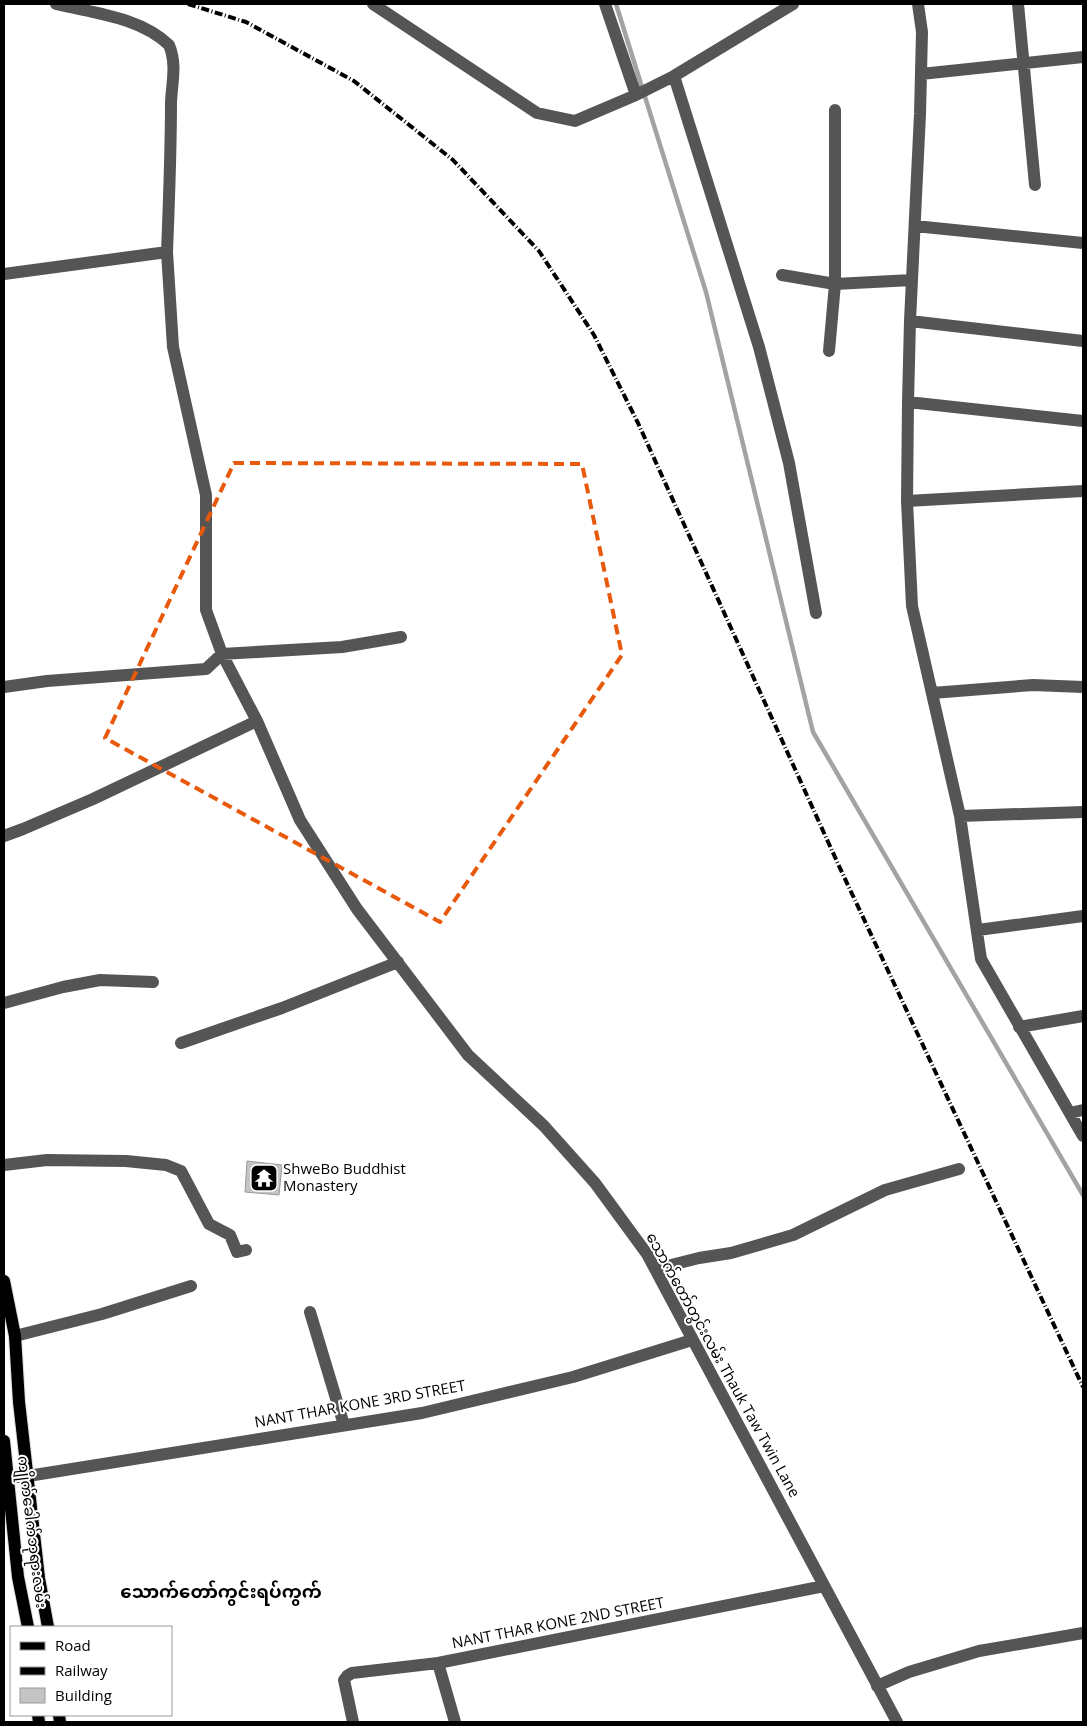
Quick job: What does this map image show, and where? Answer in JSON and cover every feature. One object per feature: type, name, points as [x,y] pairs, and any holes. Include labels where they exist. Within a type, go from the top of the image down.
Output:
[{"type":"main road","name":"ကျိုက်ခေါက်ဘုရားလမ်း","points":[[4,1281],[15,1336],[19,1402],[27,1456],[39,1578],[48,1626]]},
{"type":"main road","name":"ကျိုက်ခေါက်ဘုရားလမ်း","points":[[4,1441],[18,1577],[28,1626]]},
{"type":"street","name":"သောက်တော်တွင်းလမ်း Thauk Taw Twin Lane","points":[[56,4],[125,21],[151,31],[169,45],[175,68],[172,87],[167,252],[173,347],[206,495],[206,610],[222,654],[257,721],[300,820],[357,909],[468,1055],[544,1126],[596,1183],[648,1254],[692,1340],[897,1722]]},
{"type":"street","points":[[373,4],[537,113],[575,121],[636,95],[674,76],[793,4]]},
{"type":"street","points":[[606,4],[636,95]]},
{"type":"street","points":[[918,4],[922,32],[910,321],[907,501],[912,606],[960,816],[981,959],[1083,1136]]},
{"type":"street","points":[[1018,4],[1035,185]]},
{"type":"street","points":[[921,74],[1083,58]]},
{"type":"street","points":[[674,76],[763,364],[789,463],[816,613]]},
{"type":"street","points":[[829,351],[835,284],[835,110]]},
{"type":"street","points":[[915,226],[1083,243]]},
{"type":"street","points":[[4,274],[167,252]]},
{"type":"street","points":[[782,275],[835,284],[912,280]]},
{"type":"street","points":[[910,321],[1083,341]]},
{"type":"street","points":[[908,402],[1083,421]]},
{"type":"street","points":[[907,501],[1083,491]]},
{"type":"street","points":[[4,687],[47,681],[206,669],[222,654],[342,646],[401,637]]},
{"type":"street","points":[[932,693],[1033,685],[1083,687]]},
{"type":"street","points":[[4,836],[93,799],[257,721]]},
{"type":"street","points":[[960,816],[1083,812]]},
{"type":"street","points":[[978,930],[1083,916]]},
{"type":"street","points":[[181,1043],[282,1008],[398,962]]},
{"type":"street","points":[[4,1003],[63,987],[100,980],[153,982]]},
{"type":"street","points":[[1019,1027],[1083,1016]]},
{"type":"street","points":[[1070,1113],[1083,1110]]},
{"type":"street","points":[[4,1165],[47,1160],[126,1161],[166,1165],[181,1171],[209,1224],[230,1235],[237,1252],[246,1250]]},
{"type":"street","points":[[655,1269],[699,1258],[731,1253],[793,1235],[885,1190],[959,1169]]},
{"type":"street","points":[[15,1336],[102,1314],[191,1286]]},
{"type":"street","points":[[310,1312],[344,1425]]},
{"type":"street","name":"NANT THAR KONE 3RD STREET","points":[[8,1478],[422,1413],[573,1377],[692,1340]]},
{"type":"street","name":"NANT THAR KONE 2ND STREET","points":[[354,1722],[344,1680],[352,1673],[438,1663],[824,1586]]},
{"type":"street","points":[[877,1686],[909,1672],[979,1651],[1083,1632]]},
{"type":"street","points":[[438,1663],[455,1722]]},
{"type":"highlighted area","points":[[234,463],[582,464],[622,655],[440,922],[105,738]]},
{"type":"building","name":"ShweBo Buddhist Monastery","points":[[247,1161],[282,1165],[279,1195],[245,1192]]},
{"type":"waterway","points":[[616,4],[706,292],[813,732],[1083,1195]]},
{"type":"railway","points":[[188,4],[246,22],[354,81],[453,160],[539,251],[594,335],[638,423],[839,866],[1083,1387]]},
{"type":"place","name":"ShweBo Buddhist Monastery","points":[[264,1178]]},
{"type":"district","name":"သောက်တော်ကွင်းရပ်ကွက်","points":[[221,1592]]}]
